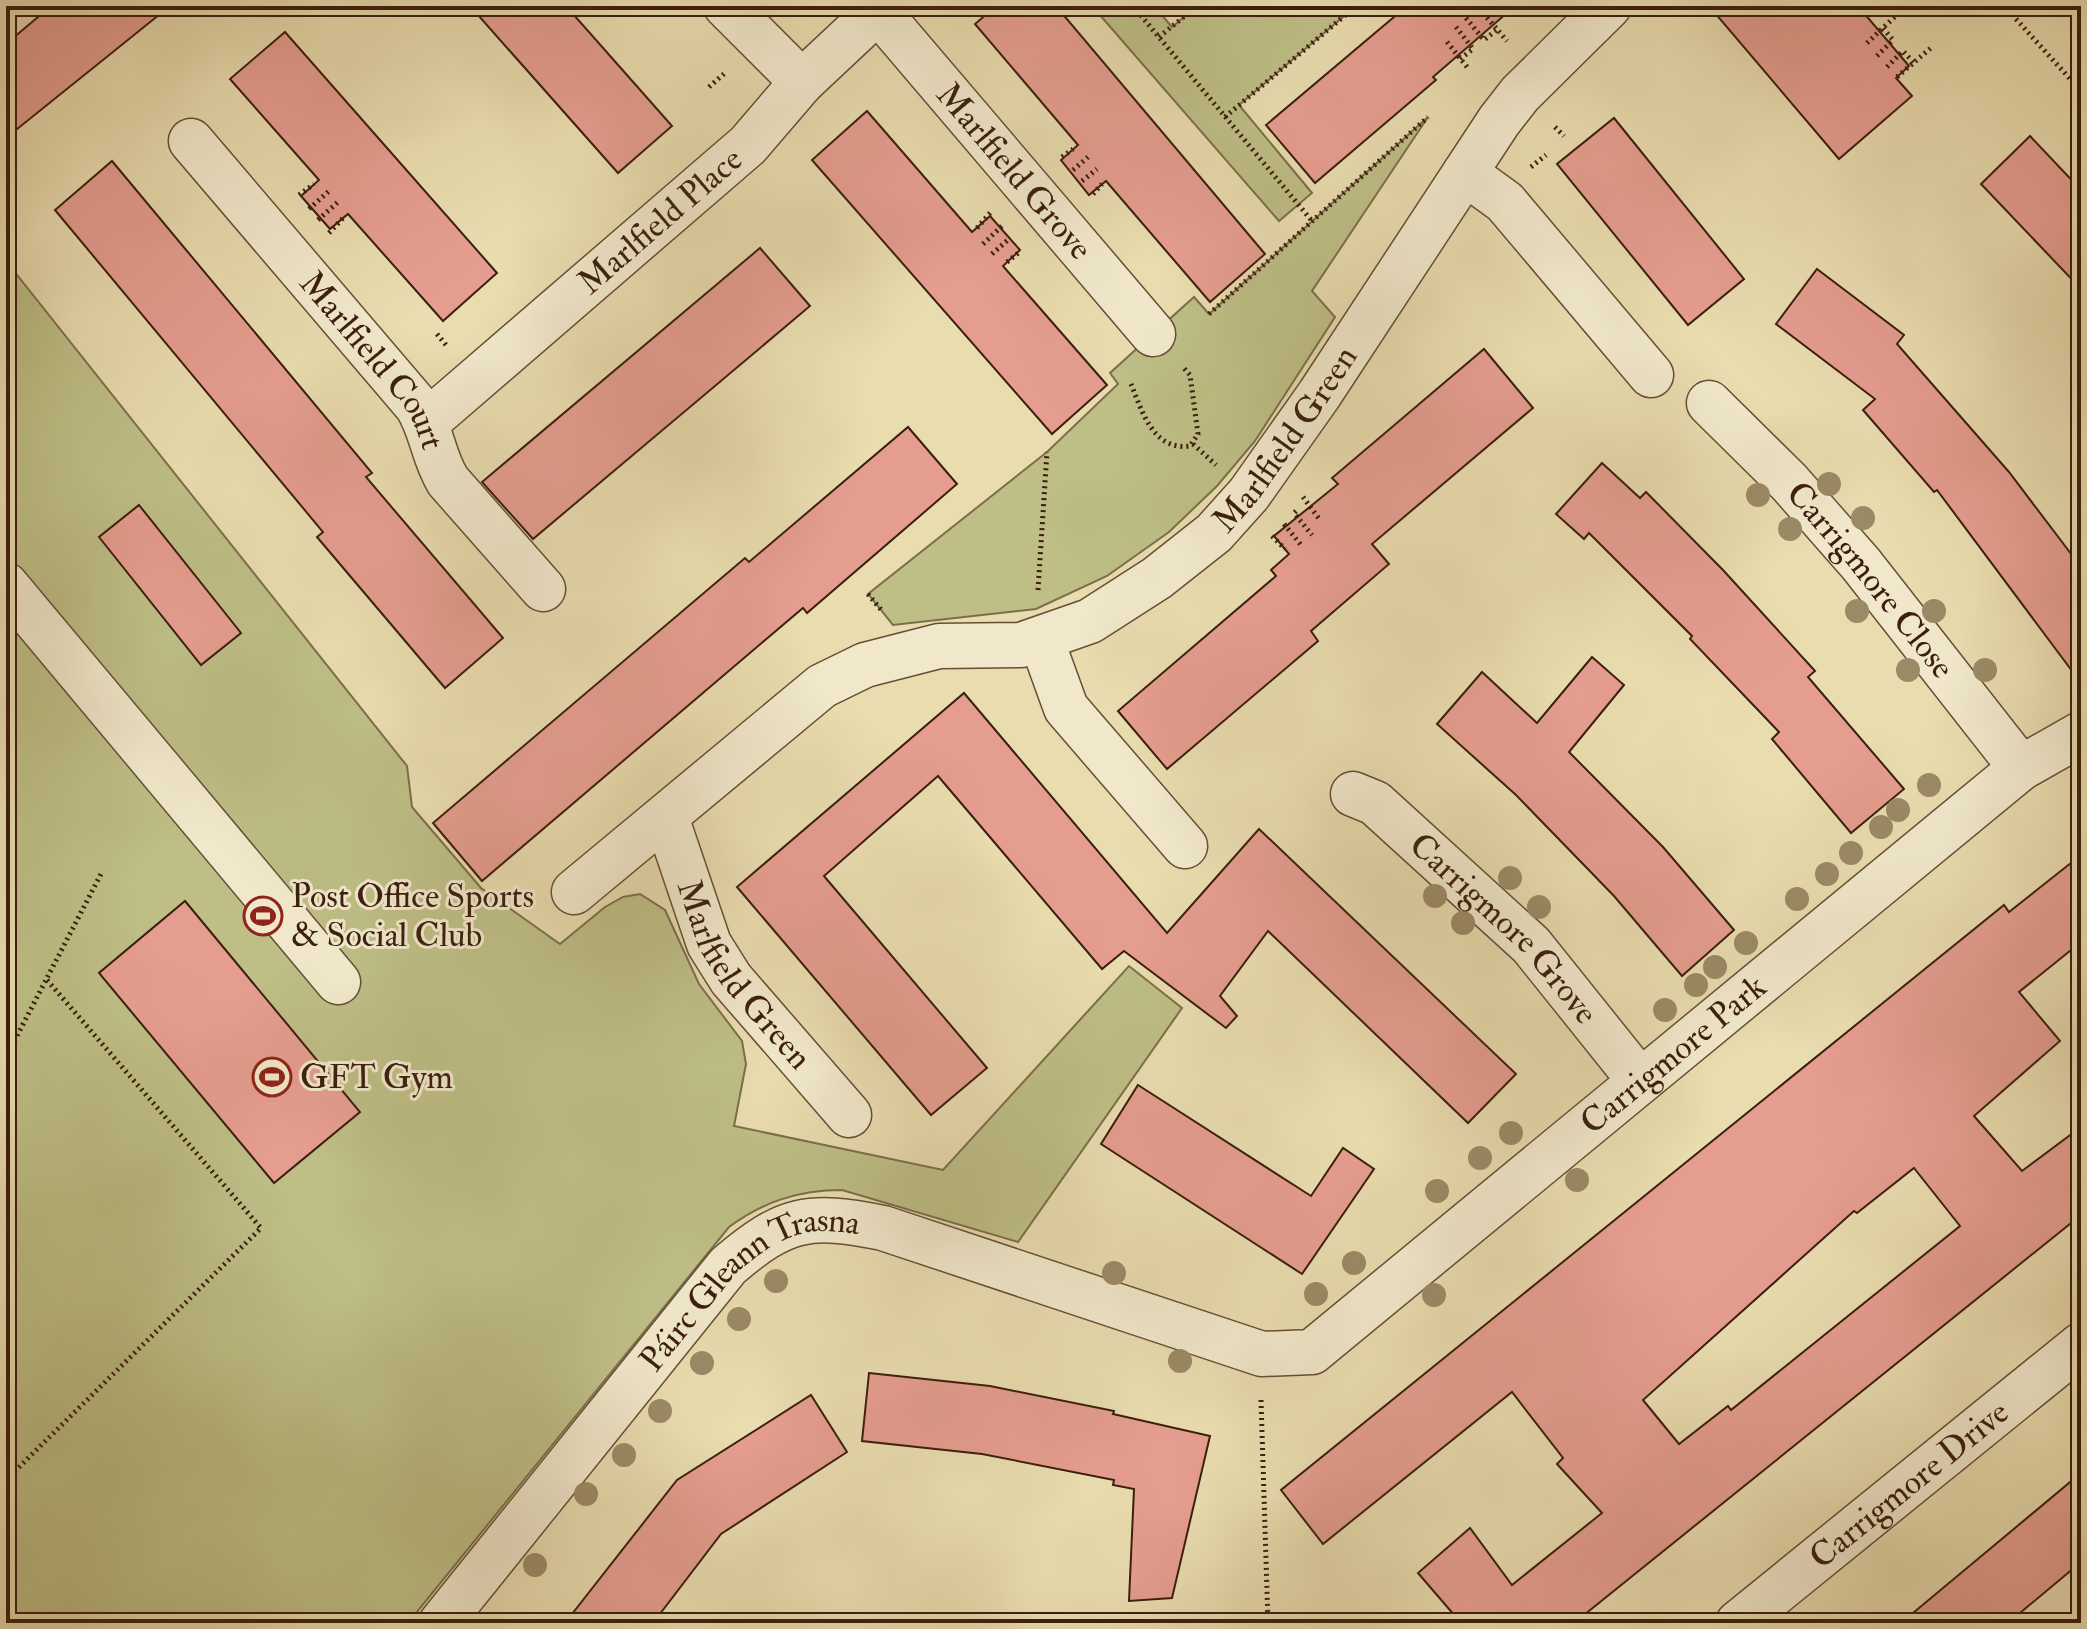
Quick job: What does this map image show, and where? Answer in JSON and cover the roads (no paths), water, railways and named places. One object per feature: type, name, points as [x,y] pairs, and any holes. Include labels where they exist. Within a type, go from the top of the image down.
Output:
[{"type":"street","points":[[726,6],[802,82]]},
{"type":"street","name":"Marlfield Green","points":[[574,892],[822,686],[865,665],[939,646],[1021,645],[1090,621],[1157,578],[1214,533],[1249,494],[1289,437],[1520,94],[1609,6]]},
{"type":"street","name":"Marlfield Place","points":[[427,422],[748,145],[802,82],[880,8]]},
{"type":"street","name":"Marlfield Grove","points":[[880,8],[1166,348]]},
{"type":"street","name":"Marlfield Court","points":[[191,141],[417,406],[427,422],[434,454],[448,481],[543,589]]},
{"type":"street","points":[[1465,173],[1505,202],[1651,375]]},
{"type":"street","name":"Carrigmore Close","points":[[1709,403],[1789,482],[1861,564],[2021,768]]},
{"type":"street","points":[[6,585],[338,982]]},
{"type":"street","points":[[1041,639],[1066,708],[1185,846]]},
{"type":"street","name":"Carrigmore Park","points":[[1261,1375],[1312,1352],[2021,768],[2081,734]]},
{"type":"street","name":"Carrigmore Grove","points":[[1353,794],[1375,803],[1500,914],[1539,954],[1640,1081]]},
{"type":"street","name":"Marlfield Green","points":[[666,817],[692,902],[724,967],[849,1115]]},
{"type":"street","name":"Páirc Gleann Trasna","points":[[441,1623],[728,1266],[760,1239],[790,1223],[835,1218],[883,1228],[1261,1375]]},
{"type":"street","name":"Carrigmore Drive","points":[[1738,1623],[2081,1345]]},
{"type":"place","name":"Post Office Sports & Social Club","points":[[263,916]]},
{"type":"place","name":"GFT Gym","points":[[272,1077]]}]
